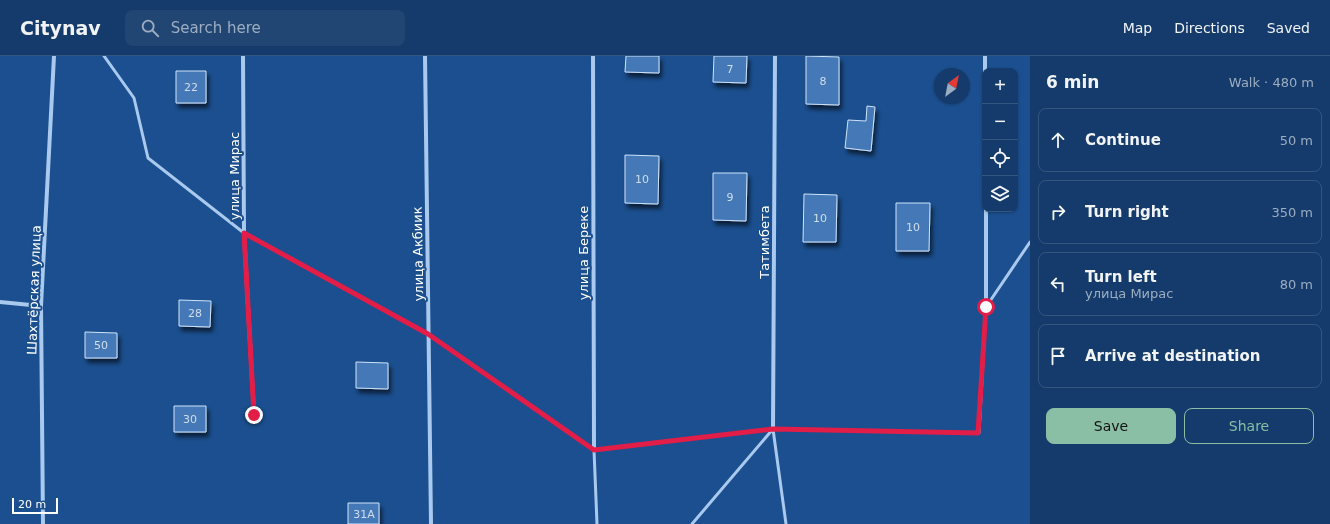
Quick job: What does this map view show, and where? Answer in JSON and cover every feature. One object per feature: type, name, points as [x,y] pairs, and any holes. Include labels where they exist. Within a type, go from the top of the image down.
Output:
[{"type":"street","name":"Шахтёрская улица","points":[[43,524],[41,306],[54,56]]},
{"type":"street","name":"улица Мирас","points":[[243,56],[244,233],[254,415]]},
{"type":"street","name":"улица Акбиик","points":[[425,56],[431,524]]},
{"type":"street","name":"улица Береке","points":[[593,56],[594,450]]},
{"type":"street","name":"Татимбета","points":[[773,429],[775,56]]},
{"type":"street","points":[[985,56],[985,68]]},
{"type":"street","points":[[986,212],[986,307]]},
{"type":"street","points":[[0,302],[41,306]]},
{"type":"lane","points":[[104,56],[134,98],[148,158],[244,233],[428,334],[594,450],[773,429],[978,433],[986,307],[1030,242]]},
{"type":"lane","points":[[692,524],[773,429]]},
{"type":"lane","points":[[773,429],[786,524]]},
{"type":"lane","points":[[594,450],[597,524]]},
{"type":"building","points":[[626,56],[659,56],[659,73],[625,72]]},
{"type":"building","points":[[714,56],[747,56],[746,83],[713,82]]},
{"type":"building","points":[[806,56],[839,57],[839,105],[806,104]]},
{"type":"building","points":[[176,71],[206,71],[206,103],[176,103]]},
{"type":"building","points":[[867,106],[875,107],[871,151],[845,148],[848,120],[866,121]]},
{"type":"building","points":[[625,155],[659,156],[658,204],[625,203]]},
{"type":"building","points":[[713,173],[747,173],[746,221],[713,220]]},
{"type":"building","points":[[804,194],[837,195],[836,242],[803,242]]},
{"type":"building","points":[[896,203],[930,203],[929,251],[896,251]]},
{"type":"building","points":[[179,300],[211,301],[210,327],[179,326]]},
{"type":"building","points":[[85,332],[117,333],[117,358],[85,358]]},
{"type":"building","points":[[356,362],[388,363],[388,389],[356,388]]},
{"type":"building","points":[[174,406],[206,406],[206,432],[174,432]]},
{"type":"building","points":[[348,503],[379,503],[379,524],[348,524]]},
{"type":"route","points":[[254,415],[244,233],[428,334],[594,450],[773,429],[978,433],[986,307]]}]
